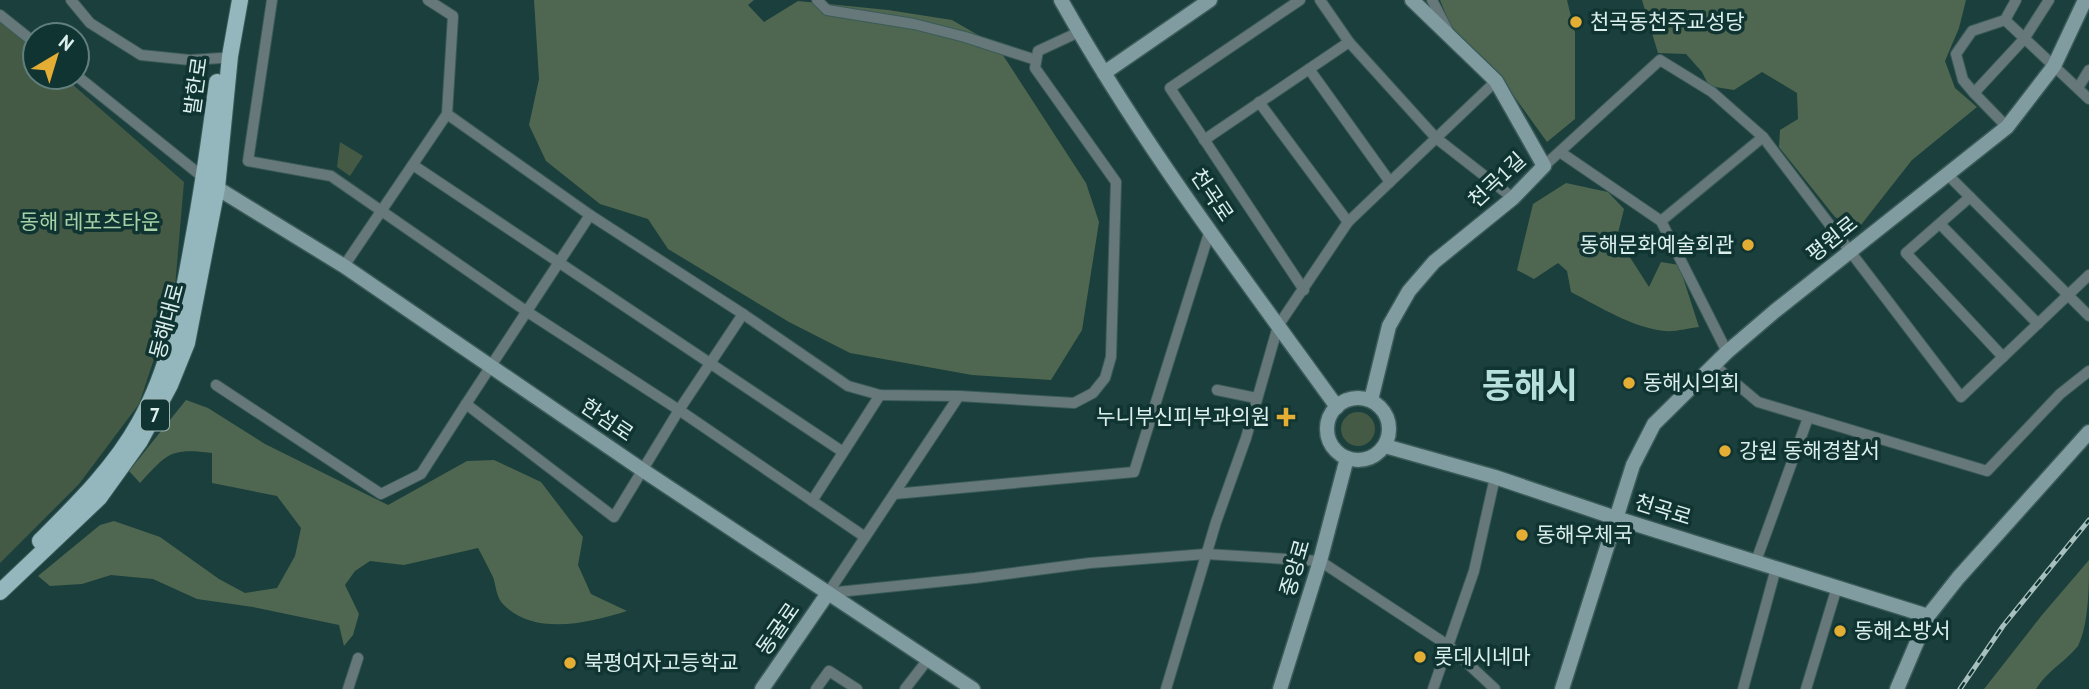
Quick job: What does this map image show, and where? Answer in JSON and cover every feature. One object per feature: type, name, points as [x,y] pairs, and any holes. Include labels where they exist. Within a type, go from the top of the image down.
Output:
[{"type":"main road","name":"발한로","points":[[211,183],[220,58],[229,0]]},
{"type":"main road","name":"동해대로","points":[[0,592],[99,498],[156,415],[187,343],[240,0]]},
{"type":"main road","name":"동해대로","points":[[0,579],[89,490],[120,453],[140,422],[162,373],[179,318],[211,183]]},
{"type":"street","points":[[71,0],[90,23],[141,55],[190,60],[220,58]]},
{"type":"street","points":[[272,0],[248,160],[331,177],[526,311],[679,410],[865,537]]},
{"type":"street","points":[[344,266],[447,114],[453,16],[428,0]]},
{"type":"street","points":[[817,0],[827,10],[914,24],[1036,60]]},
{"type":"street","name":"천곡로","points":[[1061,0],[1104,73],[1210,230],[1337,407]]},
{"type":"street","points":[[1104,73],[1210,0]]},
{"type":"street","points":[[1300,0],[1170,88],[1304,290]]},
{"type":"street","points":[[1321,0],[1349,42],[1436,138],[1513,198]]},
{"type":"street","name":"천곡1길","points":[[1371,400],[1389,326],[1409,292],[1434,262],[1513,198],[1544,166],[1496,81],[1412,0]]},
{"type":"street","points":[[1432,0],[1451,38]]},
{"type":"street","points":[[2007,127],[1963,80],[1956,54],[1972,31],[2005,20],[2016,0]]},
{"type":"street","points":[[1974,93],[2024,38],[2049,0]]},
{"type":"street","name":"평원로","points":[[1562,689],[1633,465],[1654,424],[1727,352],[2007,127],[2054,66],[2085,0]]},
{"type":"street","points":[[0,15],[21,32]]},
{"type":"street","points":[[2005,20],[2089,99]]},
{"type":"street","points":[[447,114],[590,215],[848,386],[880,395],[958,396],[1074,403],[1093,393],[1105,378],[1111,357],[1116,182],[1035,68],[1038,51],[1079,32]]},
{"type":"street","points":[[1204,140],[1349,42]]},
{"type":"street","points":[[1544,166],[1660,60],[1712,92],[1763,137],[1961,397],[2089,275]]},
{"type":"street","points":[[1309,69],[1390,182]]},
{"type":"street","points":[[2078,89],[2089,70]]},
{"type":"street","points":[[1166,689],[1206,554],[1246,438],[1278,326],[1349,222],[1496,81]]},
{"type":"street","points":[[91,87],[211,183]]},
{"type":"street","points":[[1259,103],[1349,222]]},
{"type":"street","points":[[1661,222],[1763,137]]},
{"type":"street","points":[[1560,152],[1661,222],[1727,352]]},
{"type":"street","points":[[413,165],[843,452]]},
{"type":"street","points":[[1947,174],[2089,316]]},
{"type":"street","name":"한섬로","points":[[211,183],[344,266],[641,469],[974,689]]},
{"type":"street","points":[[1970,197],[1906,253],[2003,357]]},
{"type":"street","points":[[216,385],[381,494],[421,474],[590,215]]},
{"type":"street","points":[[1940,224],[2038,324]]},
{"type":"street","points":[[894,494],[1134,472],[1210,230]]},
{"type":"street","points":[[466,404],[614,517],[641,469],[743,314]]},
{"type":"street","points":[[1714,365],[1758,402],[1987,471],[2060,394],[2089,371]]},
{"type":"street","points":[[1217,390],[1256,398]]},
{"type":"street","points":[[812,501],[880,395]]},
{"type":"street","points":[[828,593],[958,396]]},
{"type":"street","points":[[1353,398],[1371,400],[1385,412],[1389,422],[1389,436],[1385,446],[1372,458],[1362,461],[1347,458],[1336,452],[1327,435],[1328,422],[1337,407],[1353,398]]},
{"type":"street","points":[[1756,561],[1808,418]]},
{"type":"street","points":[[1897,689],[1928,616],[1958,578],[2089,432]]},
{"type":"street","name":"천곡로","points":[[1385,446],[1495,477],[1928,616]]},
{"type":"street","name":"중앙로","points":[[1280,689],[1320,561],[1347,458]]},
{"type":"street","points":[[1433,689],[1474,571],[1495,477]]},
{"type":"street","points":[[828,593],[1090,563],[1206,554],[1320,561],[1449,646],[1495,689]]},
{"type":"street","points":[[1743,689],[1776,568]]},
{"type":"street","points":[[1807,689],[1837,587]]},
{"type":"street","name":"동굴로","points":[[762,689],[828,593]]},
{"type":"street","points":[[348,689],[358,658]]},
{"type":"street","points":[[905,689],[929,659]]},
{"type":"street","points":[[816,689],[829,671],[857,689]]},
{"type":"green space","points":[[534,0],[754,0],[748,5],[764,22],[798,1],[952,20],[997,46],[1086,183],[1099,222],[1082,330],[1051,380],[972,375],[850,353],[789,322],[668,249],[648,219],[600,204],[546,161],[529,125],[539,79]]},
{"type":"green space","points":[[1440,0],[1567,0],[1575,33],[1575,119],[1547,142],[1493,67],[1453,32]]},
{"type":"green space","points":[[1642,0],[1966,0],[1959,28],[1945,61],[1955,88],[1977,107],[1912,160],[1857,230],[1835,217],[1779,147],[1780,130],[1798,119],[1797,93],[1762,72],[1734,90],[1709,86],[1702,72],[1686,54],[1658,53]]},
{"type":"green space","name":"동해 레포츠타운","points":[[0,21],[21,39],[21,91],[80,91],[184,182],[174,299],[139,404],[79,484],[0,563]]},
{"type":"green space","points":[[340,142],[363,156],[350,176],[337,167]]},
{"type":"green space","points":[[1566,183],[1608,192],[1624,209],[1617,237],[1649,287],[1661,262],[1679,265],[1699,327],[1665,331],[1641,326],[1617,316],[1571,292],[1567,271],[1558,263],[1534,279],[1517,270],[1533,204]]},
{"type":"green space","points":[[186,400],[208,408],[265,444],[388,505],[467,461],[494,460],[541,482],[583,537],[578,565],[591,594],[627,611],[578,623],[545,624],[529,620],[515,614],[502,603],[493,577],[478,548],[404,565],[370,561],[355,571],[345,585],[359,614],[353,635],[344,646],[339,625],[253,607],[197,599],[153,579],[111,575],[82,584],[50,586],[38,576],[100,525],[114,521],[160,537],[219,579],[245,593],[277,588],[295,556],[301,528],[277,496],[212,483],[212,453],[178,452],[164,459],[140,483],[129,471]]},
{"type":"green space","points":[[1358,412],[1370,417],[1375,429],[1370,441],[1358,446],[1346,441],[1341,429],[1346,417]]},
{"type":"green space","points":[[2089,560],[2086,616],[2078,646],[2036,689],[1984,689],[2042,615]]},
{"type":"railway","points":[[1960,689],[2003,626],[2089,520]]},
{"type":"place","name":"천곡동천주교성당","points":[[1576,22]]},
{"type":"place","name":"동해문화예술회관","points":[[1748,245]]},
{"type":"place","name":"동해시의회","points":[[1629,383]]},
{"type":"place","name":"누니부신피부과의원","points":[[1286,417]]},
{"type":"place","name":"강원 동해경찰서","points":[[1725,451]]},
{"type":"place","name":"동해우체국","points":[[1522,535]]},
{"type":"place","name":"동해소방서","points":[[1840,631]]},
{"type":"place","name":"롯데시네마","points":[[1420,657]]},
{"type":"place","name":"북평여자고등학교","points":[[570,663]]},
{"type":"district","name":"동해시","points":[[1530,386]]}]
